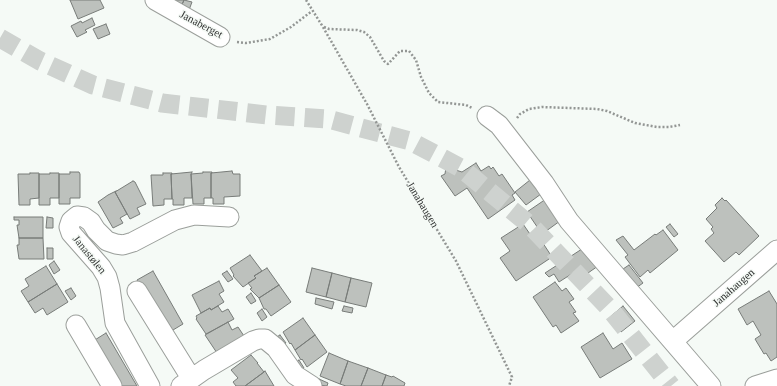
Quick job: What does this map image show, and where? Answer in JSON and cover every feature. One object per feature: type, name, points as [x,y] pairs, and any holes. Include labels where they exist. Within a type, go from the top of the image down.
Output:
[{"type":"street","name":"Janaberget","points":[[155,0],[220,37]]},
{"type":"street","points":[[487,116],[499,125],[544,183],[569,221],[711,386]]},
{"type":"street","name":"Janastølen","points":[[150,386],[115,323],[107,277],[101,267],[71,233],[69,227],[71,221],[77,216],[84,217],[107,241],[116,244],[123,244],[133,242],[175,220],[194,215],[229,216]]},
{"type":"street","name":"Janahaugen","points":[[673,341],[777,250]]},
{"type":"street","points":[[137,291],[186,382],[253,341],[265,339],[276,348],[295,375],[312,386]]},
{"type":"street","points":[[76,325],[112,386]]},
{"type":"street","points":[[755,386],[777,379]]},
{"type":"path","name":"Janahaugen","points":[[306,0],[367,104],[399,167],[456,261],[512,377],[509,386]]},
{"type":"path","name":"Janaberget","points":[[220,37],[235,42],[246,43],[270,39],[291,27],[312,11]]},
{"type":"path","points":[[323,27],[328,29],[357,30],[364,32],[370,37],[384,61],[388,64],[400,51],[409,51],[416,60],[421,77],[429,93],[438,102],[466,104],[487,116]]},
{"type":"path","points":[[506,134],[520,114],[529,109],[542,107],[597,109],[607,111],[635,123],[657,127],[680,125]]},
{"type":"building","points":[[70,0],[100,0],[104,8],[78,19]]},
{"type":"building","points":[[174,0],[184,0],[181,7]]},
{"type":"building","points":[[184,0],[192,2],[189,10],[181,7]]},
{"type":"building","points":[[92,18],[95,25],[85,30],[87,32],[77,37],[71,26]]},
{"type":"building","points":[[106,24],[110,34],[98,39],[93,29]]},
{"type":"building","points":[[476,163],[481,171],[489,166],[491,169],[493,167],[499,176],[502,174],[515,193],[512,195],[515,200],[488,219],[467,188],[455,196],[441,176],[445,174],[446,167],[462,172]]},
{"type":"building","points":[[232,171],[233,174],[240,174],[240,196],[224,197],[224,204],[213,204],[213,198],[211,198],[211,173]]},
{"type":"building","points":[[70,172],[79,172],[80,174],[80,198],[70,198],[70,204],[59,204],[59,174],[70,174]]},
{"type":"building","points":[[192,172],[192,198],[184,198],[184,205],[173,205],[171,174]]},
{"type":"building","points":[[212,172],[211,198],[204,198],[204,204],[193,204],[191,174]]},
{"type":"building","points":[[39,173],[39,198],[30,199],[30,205],[19,205],[18,174]]},
{"type":"building","points":[[59,173],[59,198],[50,198],[50,205],[39,205],[39,174]]},
{"type":"building","points":[[163,173],[172,173],[172,199],[164,199],[164,205],[153,206],[151,175],[163,175]]},
{"type":"building","points":[[530,180],[541,194],[526,205],[515,192]]},
{"type":"building","points":[[133,181],[135,182],[146,204],[137,208],[140,214],[130,219],[115,192]]},
{"type":"building","points":[[116,191],[115,192],[127,214],[120,218],[123,223],[113,228],[98,202]]},
{"type":"building","points":[[722,198],[725,201],[726,200],[759,236],[739,255],[736,252],[724,262],[705,241],[714,233],[711,229],[713,227],[706,219],[717,208],[715,205]]},
{"type":"building","points":[[546,199],[560,221],[542,234],[527,212]]},
{"type":"building","points":[[14,217],[43,217],[43,238],[19,238],[17,225],[19,225],[19,220],[14,220]]},
{"type":"building","points":[[47,217],[53,218],[53,228],[46,228]]},
{"type":"building","points":[[523,224],[532,237],[537,234],[552,257],[516,281],[500,258],[510,251],[501,238]]},
{"type":"building","points":[[670,224],[678,234],[674,237],[666,227]]},
{"type":"building","points":[[663,230],[678,250],[650,273],[648,270],[640,277],[625,257],[628,255],[616,240],[623,236],[634,250],[655,234],[656,235]]},
{"type":"building","points":[[19,238],[43,238],[44,259],[19,259],[17,245],[19,245]]},
{"type":"building","points":[[585,247],[598,266],[578,280],[573,273],[559,282],[554,274],[549,277],[545,273]]},
{"type":"building","points":[[47,248],[53,248],[53,259],[47,259]]},
{"type":"building","points":[[250,255],[262,271],[254,276],[256,278],[243,287],[233,276],[234,275],[230,268]]},
{"type":"building","points":[[54,261],[60,270],[54,274],[49,265]]},
{"type":"building","points":[[629,265],[643,283],[636,288],[623,269]]},
{"type":"building","points":[[46,266],[57,284],[28,302],[21,291],[29,286],[25,279]]},
{"type":"building","points":[[267,268],[279,285],[259,298],[250,289],[252,288],[248,283],[256,278],[254,276]]},
{"type":"building","points":[[312,268],[332,273],[326,297],[306,292]]},
{"type":"building","points":[[153,271],[183,324],[168,333],[137,280]]},
{"type":"building","points":[[227,271],[233,279],[228,282],[222,274]]},
{"type":"building","points":[[332,273],[351,278],[345,302],[326,297]]},
{"type":"building","points":[[351,278],[372,283],[366,307],[345,302]]},
{"type":"building","points":[[219,281],[224,291],[219,294],[224,302],[211,310],[210,308],[201,313],[192,295]]},
{"type":"building","points":[[555,282],[562,291],[566,288],[574,299],[569,302],[576,312],[573,313],[579,321],[561,333],[556,325],[553,327],[533,297]]},
{"type":"building","points":[[57,284],[68,302],[47,315],[43,308],[35,313],[28,302]]},
{"type":"building","points":[[279,285],[291,302],[271,316],[266,309],[264,309],[259,298]]},
{"type":"building","points":[[71,288],[76,296],[71,300],[65,291]]},
{"type":"building","points":[[769,291],[777,304],[777,357],[771,361],[766,353],[764,354],[755,339],[761,335],[753,321],[747,325],[738,309]]},
{"type":"building","points":[[251,293],[256,301],[251,304],[246,297]]},
{"type":"building","points":[[316,298],[334,302],[332,309],[315,304]]},
{"type":"building","points":[[218,306],[222,312],[228,309],[234,319],[206,334],[196,319],[196,316],[210,308],[211,310]]},
{"type":"building","points":[[344,306],[353,308],[352,313],[342,311]]},
{"type":"building","points":[[623,306],[635,321],[621,332],[610,317]]},
{"type":"building","points":[[262,309],[267,317],[262,321],[257,313]]},
{"type":"building","points":[[303,318],[315,335],[295,350],[283,332]]},
{"type":"building","points":[[228,322],[232,330],[238,327],[244,336],[217,353],[205,335]]},
{"type":"building","points":[[106,333],[137,386],[116,386],[90,343]]},
{"type":"building","points":[[603,333],[613,349],[622,343],[632,359],[600,378],[581,347]]},
{"type":"building","points":[[280,335],[286,343],[281,346],[275,338]]},
{"type":"building","points":[[315,335],[327,352],[307,367],[295,350]]},
{"type":"building","points":[[329,353],[348,361],[340,384],[320,376]]},
{"type":"building","points":[[251,355],[264,372],[245,386],[236,386],[233,382],[238,378],[231,370]]},
{"type":"building","points":[[299,360],[304,368],[300,372],[294,364]]},
{"type":"building","points":[[348,361],[368,368],[361,386],[346,386],[340,384]]},
{"type":"building","points":[[368,368],[386,375],[382,386],[361,386]]},
{"type":"building","points":[[265,371],[274,386],[245,386],[264,372]]},
{"type":"building","points":[[386,375],[393,376],[405,383],[404,386],[382,386]]},
{"type":"building","points":[[319,379],[328,383],[327,386],[317,385]]},
{"type":"tunnel","points":[[0,38],[40,61],[93,85],[162,103],[267,115],[328,119],[410,141],[461,168],[531,226],[610,309],[671,386]]}]
